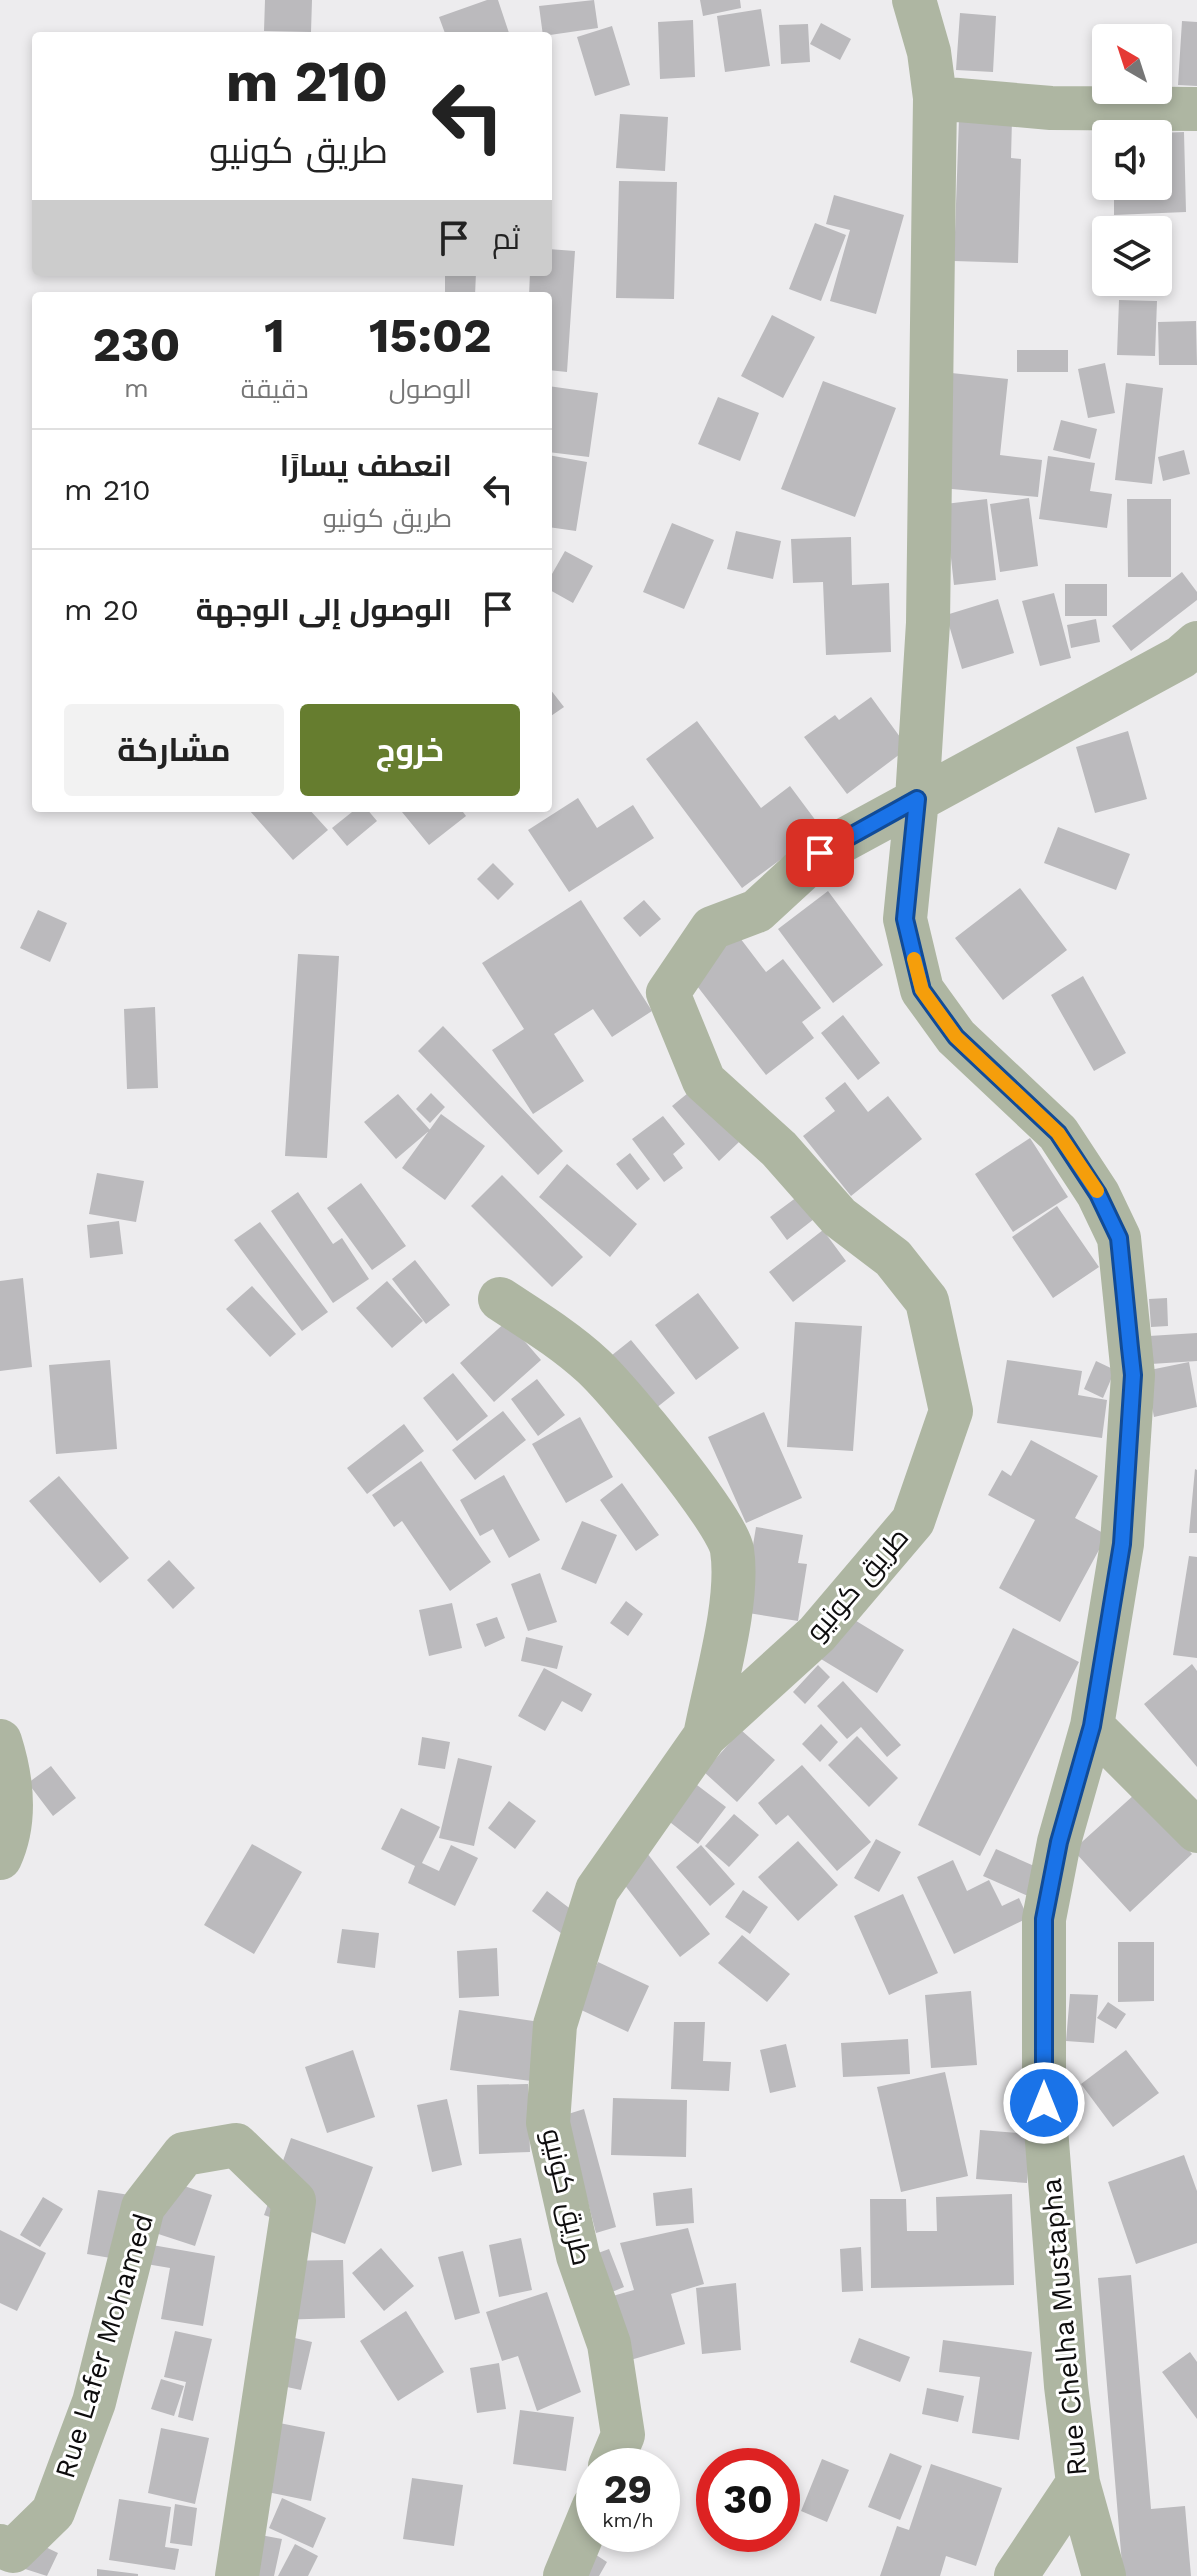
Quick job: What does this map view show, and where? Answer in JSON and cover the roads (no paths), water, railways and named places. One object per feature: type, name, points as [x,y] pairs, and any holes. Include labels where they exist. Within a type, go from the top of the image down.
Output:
[{"type":"street","name":"Rue Chelha Mustapha","points":[[914,0],[929,52],[935,98],[928,623],[917,799],[905,919],[922,990],[956,1037],[1058,1133],[1098,1194],[1119,1238],[1133,1375],[1122,1544],[1092,1726],[1059,1842],[1044,1919],[1044,2103],[1066,2386],[1078,2483],[1104,2576]]},
{"type":"street","points":[[935,98],[1051,108],[1197,109]]},
{"type":"street","points":[[917,799],[1181,657],[1197,643]]},
{"type":"street","name":"طريق كونيو","points":[[618,2448],[623,2435],[609,2344],[578,2256],[548,2123],[555,2025],[597,1890],[705,1736],[817,1634],[913,1521],[951,1411],[927,1301],[893,1258],[839,1217],[779,1149],[704,1081],[668,993],[712,928],[757,911],[820,853],[917,799]]},
{"type":"street","points":[[500,1299],[564,1342],[596,1369],[717,1514],[727,1535],[732,1546],[734,1573],[705,1736]]},
{"type":"street","points":[[1092,1726],[1197,1831]]},
{"type":"street","points":[[0,1741],[10,1779],[11,1814],[0,1858]]},
{"type":"street","name":"Rue Lafer Mohamed","points":[[0,2546],[13,2551],[53,2512],[94,2402],[143,2207],[184,2154],[236,2145],[294,2201],[237,2576]]},
{"type":"street","points":[[1016,2576],[1078,2483]]},
{"type":"street","points":[[565,2576],[576,2549]]}]
